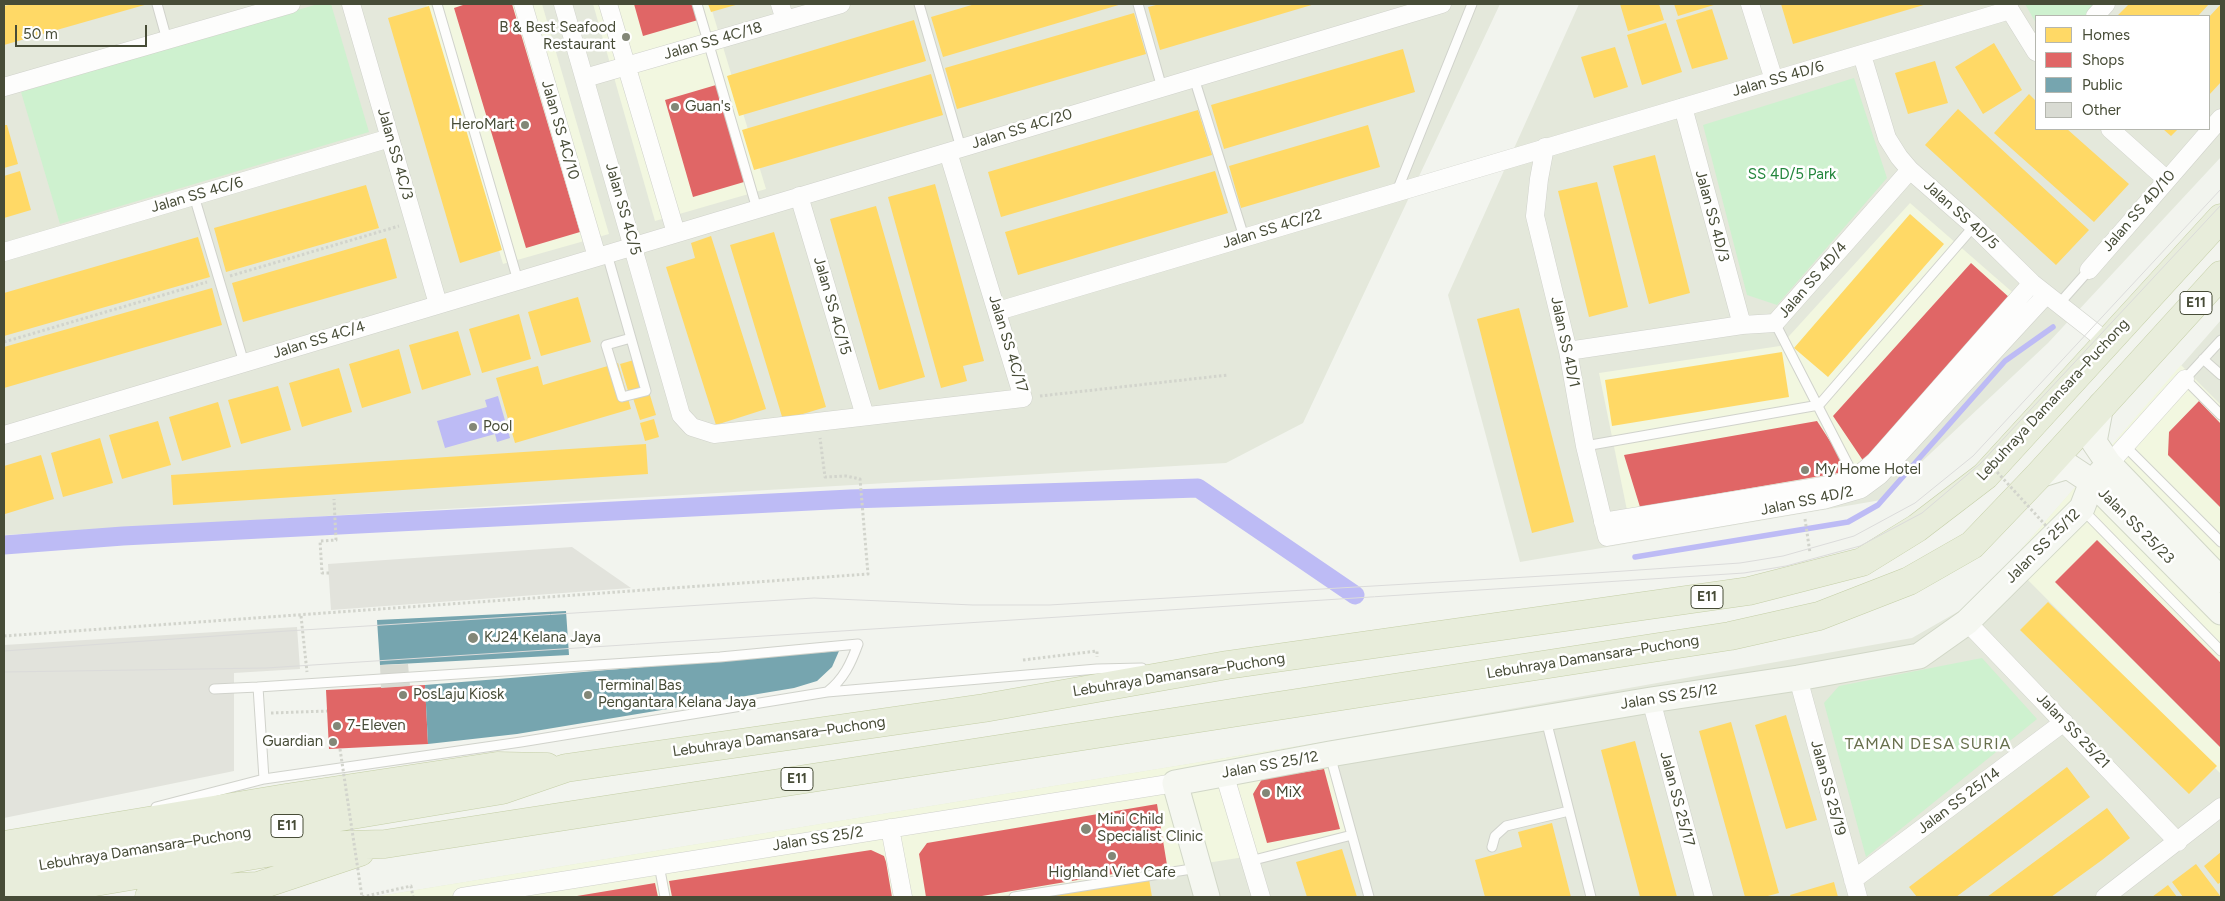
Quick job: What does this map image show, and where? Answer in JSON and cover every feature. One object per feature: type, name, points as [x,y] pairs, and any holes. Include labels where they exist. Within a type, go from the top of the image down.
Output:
[{"type":"highway","name":"Lebuhraya Damansara–Puchong","points":[[4,873],[502,790],[566,768],[984,708],[1228,665],[1749,591],[1862,562],[1917,528],[1985,476],[2221,218]]},
{"type":"highway","name":"Lebuhraya Damansara–Puchong","points":[[6,897],[308,846],[385,844],[1730,636],[1819,616],[1908,581],[1972,545],[2221,275]]},
{"type":"highway","points":[[4,845],[304,795],[488,768],[566,768]]},
{"type":"highway","points":[[149,897],[198,889],[258,886],[385,844]]},
{"type":"street","points":[[4,87],[291,4]]},
{"type":"street","name":"Jalan SS 4C/3","points":[[351,4],[438,304]]},
{"type":"street","name":"Jalan SS 4C/10","points":[[523,4],[602,255]]},
{"type":"street","name":"Jalan SS 4C/5","points":[[564,4],[681,414],[692,427],[714,434],[821,421]]},
{"type":"street","points":[[608,4],[676,233]]},
{"type":"street","name":"Jalan SS 4C/18","points":[[585,78],[708,42],[783,12],[841,4]]},
{"type":"street","name":"Jalan SS 4C/20","points":[[634,246],[1162,88],[1409,8],[1442,4]]},
{"type":"street","points":[[1750,4],[1774,80]]},
{"type":"street","points":[[2096,15],[2106,4]]},
{"type":"street","points":[[2009,7],[2035,50]]},
{"type":"street","name":"Jalan SS 4D/6","points":[[1545,148],[1862,55],[2009,7]]},
{"type":"street","name":"Jalan SS 4D/5","points":[[1862,55],[1887,138],[1910,170],[1974,226],[2032,283],[2107,342]]},
{"type":"street","name":"Jalan SS 4D/3","points":[[1683,107],[1742,325]]},
{"type":"street","name":"Jalan SS 4D/10","points":[[2089,270],[2166,179],[2221,118]]},
{"type":"street","points":[[2111,130],[2166,179]]},
{"type":"street","name":"Jalan SS 4C/6","points":[[4,252],[390,138]]},
{"type":"street","name":"Jalan SS 4C/22","points":[[998,311],[1545,148]]},
{"type":"street","name":"Jalan SS 4D/1","points":[[1545,148],[1539,179],[1536,216],[1568,352],[1585,446],[1605,529]]},
{"type":"street","name":"Jalan SS 4C/17","points":[[954,150],[1023,398]]},
{"type":"street","name":"Jalan SS 4D/4","points":[[1568,352],[1742,325],[1775,323],[1910,170]]},
{"type":"street","name":"Jalan SS 4C/15","points":[[800,196],[865,416]]},
{"type":"street","name":"Jalan SS 4C/4","points":[[4,435],[634,246]]},
{"type":"street","points":[[1858,484],[1875,461],[2032,283]]},
{"type":"street","name":"Jalan SS 4D/2","points":[[1605,529],[1823,500],[1880,475],[2052,300]]},
{"type":"street","points":[[2092,482],[2185,379]]},
{"type":"street","points":[[858,397],[892,413]]},
{"type":"street","points":[[821,421],[1023,398]]},
{"type":"street","name":"Jalan SS 25/23","points":[[2101,405],[2094,442],[2117,455],[2221,580]]},
{"type":"street","name":"Jalan SS 25/23","points":[[2039,474],[2068,466],[2092,482],[2221,612]]},
{"type":"street","name":"Jalan SS 25/12","points":[[1175,783],[1330,754],[1651,700],[1798,678],[1919,656],[1967,622],[2082,508],[2092,482]]},
{"type":"street","name":"Jalan SS 25/21","points":[[1967,622],[2178,842]]},
{"type":"street","name":"Jalan SS 25/19","points":[[1798,678],[1858,897]]},
{"type":"street","name":"Jalan SS 25/17","points":[[1651,700],[1704,897]]},
{"type":"street","name":"Jalan SS 25/14","points":[[1853,880],[2064,722]]},
{"type":"street","points":[[1224,773],[1261,897]]},
{"type":"street","points":[[1175,783],[1207,897]]},
{"type":"street","name":"Jalan SS 25/2","points":[[462,897],[1175,783]]},
{"type":"street","points":[[2105,897],[2221,807]]},
{"type":"street","points":[[890,828],[903,897]]},
{"type":"lane","points":[[157,4],[168,40]]},
{"type":"lane","points":[[437,4],[518,281]]},
{"type":"lane","points":[[697,4],[757,209]]},
{"type":"lane","points":[[919,4],[954,150]]},
{"type":"lane","points":[[1138,4],[1162,88]]},
{"type":"lane","points":[[1396,192],[1472,4]]},
{"type":"lane","points":[[1194,78],[1244,237]]},
{"type":"lane","points":[[194,196],[244,363]]},
{"type":"lane","points":[[1585,446],[1819,405],[1974,226]]},
{"type":"lane","name":"Jalan SS 4C/10","points":[[602,255],[631,338],[646,390],[622,397],[606,346],[631,338]]},
{"type":"lane","name":"Jalan SS 4D/10","points":[[2052,300],[2089,270]]},
{"type":"lane","points":[[1775,323],[1819,405],[1858,484]]},
{"type":"lane","points":[[2221,340],[2185,379],[2221,415]]},
{"type":"lane","points":[[2204,359],[2221,375]]},
{"type":"lane","name":"Jalan SS 25/23","points":[[2117,455],[2221,542]]},
{"type":"lane","points":[[2082,508],[2221,651]]},
{"type":"lane","points":[[214,689],[720,657],[858,644],[849,666],[839,683],[827,692]]},
{"type":"lane","points":[[148,809],[264,779],[521,742],[827,692],[1097,669],[1228,665]]},
{"type":"lane","points":[[258,687],[264,779]]},
{"type":"lane","points":[[1545,718],[1591,897]]},
{"type":"lane","points":[[1330,754],[1369,897]]},
{"type":"lane","points":[[1492,847],[1495,836],[1506,826],[1569,811]]},
{"type":"lane","points":[[4,845],[129,814]]},
{"type":"lane","points":[[1250,861],[1352,835]]},
{"type":"lane","points":[[659,865],[665,897]]},
{"type":"lane","points":[[1014,897],[1198,868]]},
{"type":"path","name":"Jalan SS 4C/17","points":[[1023,398],[1228,375]]},
{"type":"path","points":[[4,636],[868,574],[860,479],[846,476],[825,477],[820,448],[821,421]]},
{"type":"path","points":[[1987,461],[2049,529]]},
{"type":"path","points":[[329,573],[322,574],[320,541],[336,540],[334,499]]},
{"type":"path","points":[[1803,511],[1808,545]]},
{"type":"path","points":[[301,616],[308,684]]},
{"type":"path","points":[[270,707],[271,722]]},
{"type":"path","points":[[270,713],[327,711]]},
{"type":"path","points":[[340,749],[362,897],[411,886],[413,897]]},
{"type":"shaded area","points":[[4,4],[1500,4],[1303,423],[1226,463],[4,535]]},
{"type":"shaded area","points":[[426,4],[542,4],[609,234],[503,264]]},
{"type":"shaded area","points":[[593,4],[710,4],[766,189],[655,221]]},
{"type":"shaded area","points":[[1579,4],[2221,4],[2221,157],[2048,343],[1881,500],[1520,562],[1448,295]]},
{"type":"shaded area","points":[[1910,203],[2026,304],[1867,479],[1630,525],[1599,373],[1780,346]]},
{"type":"shaded area","points":[[2221,320],[2221,897],[373,897],[1323,742],[1912,638],[1961,610],[2010,562]]},
{"type":"shaded area","points":[[2181,365],[2221,405],[2221,774],[2010,562]]},
{"type":"shaded area","points":[[572,547],[631,588],[331,610],[328,564]]},
{"type":"shaded area","points":[[297,627],[300,669],[234,673],[234,771],[4,818],[4,645]]},
{"type":"shaded area","points":[[1323,742],[1350,840],[995,897],[373,897]]},
{"type":"green space","points":[[318,4],[331,4],[369,132],[60,224],[21,92]]},
{"type":"green space","points":[[2025,4],[2098,4],[2088,15],[2035,15],[2035,21]]},
{"type":"green space","name":"SS 4D/5 Park","points":[[1854,78],[1887,178],[1777,305],[1747,295],[1703,125]]},
{"type":"green space","points":[[1982,658],[2037,719],[1866,857],[1824,703],[1839,686]]},
{"type":"water","name":"Pool","points":[[498,396],[510,438],[497,442],[495,434],[445,448],[437,421],[487,407],[485,400]]},
{"type":"building: Homes","points":[[13,4],[148,4],[4,45],[4,6]]},
{"type":"building: Homes","points":[[708,4],[739,4],[711,12]]},
{"type":"building: Homes","points":[[975,4],[1122,4],[943,57],[931,17]]},
{"type":"building: Homes","points":[[1160,4],[1315,4],[1160,50],[1148,7]]},
{"type":"building: Homes","points":[[1620,4],[1659,4],[1664,20],[1628,31]]},
{"type":"building: Homes","points":[[1674,4],[1717,4],[1678,16]]},
{"type":"building: Homes","points":[[1781,4],[1927,4],[1793,44]]},
{"type":"building: Homes","points":[[2129,4],[2209,4],[2199,15],[2118,15]]},
{"type":"building: Homes","points":[[2221,4],[2221,82],[2210,94],[2210,16]]},
{"type":"building: Homes","points":[[429,6],[502,250],[460,263],[388,18]]},
{"type":"building: Homes","points":[[1712,9],[1728,59],[1692,69],[1676,20]]},
{"type":"building: Homes","points":[[1134,13],[1146,54],[957,109],[945,68]]},
{"type":"building: Homes","points":[[914,20],[926,61],[739,116],[727,76]]},
{"type":"building: Homes","points":[[1666,23],[1682,72],[1642,85],[1627,35]]},
{"type":"building: Homes","points":[[1994,43],[2022,90],[1983,114],[1955,67]]},
{"type":"building: Homes","points":[[1615,47],[1628,87],[1594,98],[1581,57]]},
{"type":"building: Homes","points":[[1403,49],[1415,92],[1224,149],[1211,105]]},
{"type":"building: Homes","points":[[1935,61],[1948,103],[1908,114],[1895,73]]},
{"type":"building: Homes","points":[[931,74],[943,115],[754,170],[742,130]]},
{"type":"building: Homes","points":[[2029,94],[2035,100],[2035,130],[2068,130],[2129,184],[2094,222],[1994,133]]},
{"type":"building: Homes","points":[[1958,109],[2089,230],[2056,265],[1925,145]]},
{"type":"building: Homes","points":[[1198,110],[1212,155],[1001,217],[988,172]]},
{"type":"building: Homes","points":[[4,125],[7,125],[18,164],[4,168]]},
{"type":"building: Homes","points":[[1368,125],[1380,167],[1241,208],[1229,166]]},
{"type":"building: Homes","points":[[2164,130],[2177,130],[2171,136]]},
{"type":"building: Homes","points":[[1655,155],[1690,293],[1649,304],[1613,166]]},
{"type":"building: Homes","points":[[20,171],[31,210],[4,218],[4,176]]},
{"type":"building: Homes","points":[[1215,171],[1228,213],[1018,275],[1005,232]]},
{"type":"building: Homes","points":[[1597,182],[1628,307],[1589,317],[1558,191]]},
{"type":"building: Homes","points":[[935,184],[984,361],[963,366],[967,381],[941,388],[888,197]]},
{"type":"building: Homes","points":[[366,185],[379,228],[226,272],[214,228]]},
{"type":"building: Homes","points":[[876,206],[925,377],[879,390],[830,219]]},
{"type":"building: Homes","points":[[1910,214],[1944,244],[1828,377],[1794,348]]},
{"type":"building: Homes","points":[[774,232],[826,407],[783,420],[730,245]]},
{"type":"building: Homes","points":[[711,236],[766,409],[716,425],[666,267],[695,258],[691,243]]},
{"type":"building: Homes","points":[[198,237],[210,277],[4,336],[4,293]]},
{"type":"building: Homes","points":[[386,238],[397,278],[243,322],[232,283]]},
{"type":"building: Homes","points":[[212,288],[222,325],[4,388],[4,347]]},
{"type":"building: Homes","points":[[578,297],[591,342],[541,356],[528,312]]},
{"type":"building: Homes","points":[[1519,308],[1574,522],[1532,533],[1477,319]]},
{"type":"building: Homes","points":[[519,314],[531,359],[482,373],[469,329]]},
{"type":"building: Homes","points":[[458,331],[471,375],[422,390],[409,345]]},
{"type":"building: Homes","points":[[399,349],[411,393],[362,408],[349,364]]},
{"type":"building: Homes","points":[[1782,352],[1789,397],[1612,426],[1605,380]]},
{"type":"building: Homes","points":[[634,360],[643,389],[629,394],[620,364]]},
{"type":"building: Homes","points":[[618,363],[631,409],[515,443],[496,378],[538,366],[543,385]]},
{"type":"building: Homes","points":[[339,368],[352,412],[302,427],[289,383]]},
{"type":"building: Homes","points":[[278,386],[291,430],[241,444],[228,400]]},
{"type":"building: Homes","points":[[649,392],[656,415],[640,420],[633,398]]},
{"type":"building: Homes","points":[[218,402],[231,447],[182,461],[169,417]]},
{"type":"building: Homes","points":[[654,419],[659,437],[645,441],[640,423]]},
{"type":"building: Homes","points":[[158,421],[171,465],[122,479],[109,435]]},
{"type":"building: Homes","points":[[100,438],[113,483],[63,497],[51,453]]},
{"type":"building: Homes","points":[[646,444],[648,474],[173,505],[171,475]]},
{"type":"building: Homes","points":[[41,455],[54,499],[5,514],[4,466]]},
{"type":"building: Homes","points":[[2048,602],[2217,766],[2189,794],[2020,630]]},
{"type":"building: Homes","points":[[1786,715],[1817,820],[1786,829],[1755,725]]},
{"type":"building: Homes","points":[[1731,722],[1779,893],[1764,897],[1745,897],[1699,731]]},
{"type":"building: Homes","points":[[1635,741],[1677,897],[1640,897],[1601,750]]},
{"type":"building: Homes","points":[[2067,767],[2090,797],[1956,897],[1917,897],[1909,887]]},
{"type":"building: Homes","points":[[2107,808],[2130,838],[2102,860],[2051,897],[1987,897]]},
{"type":"building: Homes","points":[[1552,823],[1571,897],[1485,897],[1475,860],[1522,847],[1518,832]]},
{"type":"building: Homes","points":[[1342,849],[1357,897],[1307,897],[1296,862]]},
{"type":"building: Homes","points":[[2221,852],[2221,882],[2218,884],[2204,866]]},
{"type":"building: Homes","points":[[2196,864],[2221,897],[2183,897],[2172,882]]},
{"type":"building: Homes","points":[[1149,879],[1152,897],[1050,897],[1050,896]]},
{"type":"building: Homes","points":[[1834,882],[1838,897],[1791,897],[1790,895]]},
{"type":"building: Homes","points":[[2168,885],[2177,897],[2152,897]]},
{"type":"building: Shops","points":[[466,4],[512,4],[580,232],[526,248],[454,8]]},
{"type":"building: Shops","points":[[634,4],[693,4],[698,20],[643,36]]},
{"type":"building: Shops","points":[[716,85],[744,182],[693,197],[665,100]]},
{"type":"building: Shops","points":[[1971,263],[2011,299],[1864,462],[1833,416]]},
{"type":"building: Shops","points":[[2199,401],[2221,424],[2221,508],[2168,455],[2169,432]]},
{"type":"building: Shops","points":[[1817,421],[1843,461],[1838,473],[1640,507],[1624,455]]},
{"type":"building: Shops","points":[[2097,540],[2221,663],[2221,748],[2055,582]]},
{"type":"building: Shops","points":[[425,685],[428,744],[329,749],[326,690]]},
{"type":"building: Shops","points":[[1324,769],[1340,829],[1267,843],[1253,794],[1262,779]]},
{"type":"building: Shops","points":[[1157,804],[1167,865],[976,897],[926,897],[919,854],[927,843]]},
{"type":"building: Shops","points":[[871,850],[884,856],[892,897],[672,897],[669,881]]},
{"type":"building: Shops","points":[[655,883],[658,897],[577,897],[577,896]]},
{"type":"building: Public","name":"KJ24 Kelana Jaya","points":[[566,611],[569,655],[380,665],[377,620]]},
{"type":"building: Public","name":"Terminal Bas Pengantara Kelana Jaya","points":[[839,651],[832,667],[817,681],[794,688],[517,734],[428,744],[425,685]]},
{"type":"building: Other","points":[[408,664],[410,686],[381,688],[380,665]]},
{"type":"waterway","points":[[1635,557],[1848,522],[1878,505],[2005,361],[2053,327]]},
{"type":"waterway","points":[[4,545],[123,536],[850,499],[1198,488],[1355,595]]},
{"type":"tram line","points":[[4,651],[814,598],[973,605],[1049,605],[1595,573],[1740,563],[1783,556],[1854,536],[1915,503],[1973,456],[2221,189]]},
{"type":"tram line","points":[[4,672],[266,668],[1744,573],[1786,566],[1860,546],[1922,513],[1980,464],[2221,205]]},
{"type":"place","name":"B & Best Seafood Restaurant","points":[[626,37]]},
{"type":"place","name":"Guan's","points":[[675,107]]},
{"type":"place","name":"HeroMart","points":[[525,125]]},
{"type":"place","name":"Pool","points":[[473,427]]},
{"type":"place","name":"My Home Hotel","points":[[1805,470]]},
{"type":"place","name":"KJ24 Kelana Jaya","points":[[473,638]]},
{"type":"place","name":"PosLaju Kiosk","points":[[403,695]]},
{"type":"place","name":"Terminal Bas Pengantara Kelana Jaya","points":[[588,695]]},
{"type":"place","name":"7-Eleven","points":[[337,726]]},
{"type":"place","name":"Guardian","points":[[333,742]]},
{"type":"place","name":"MiX","points":[[1266,793]]},
{"type":"place","name":"Mini Child Specialist Clinic","points":[[1086,829]]},
{"type":"place","name":"Highland Viet Cafe","points":[[1112,856]]},
{"type":"district","name":"TAMAN DESA SURIA","points":[[1928,744]]}]
